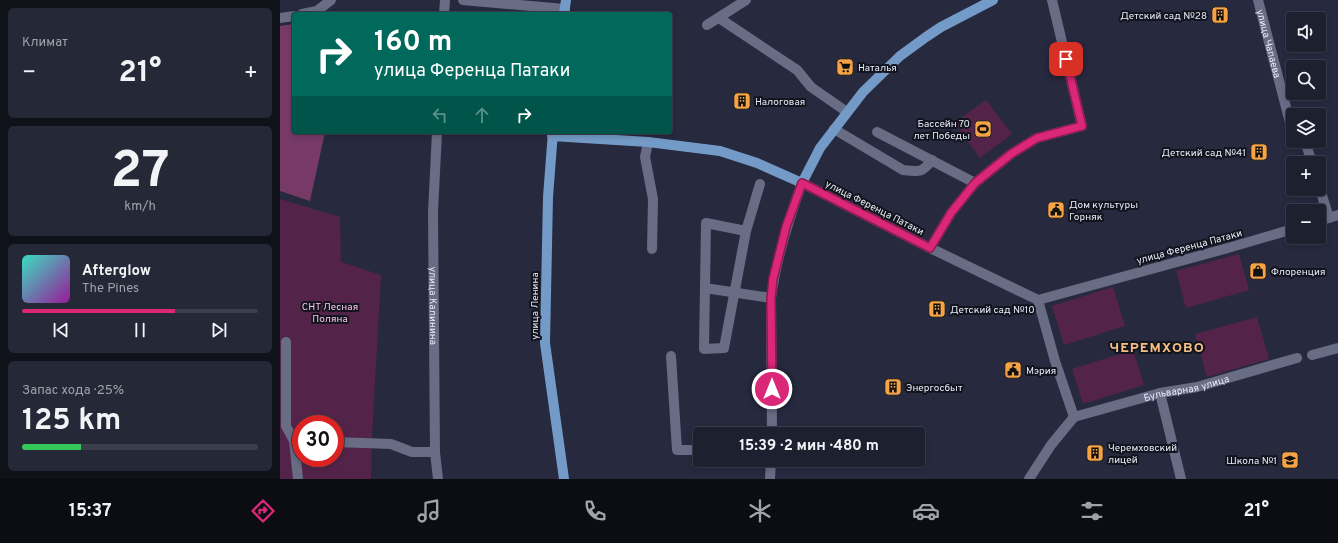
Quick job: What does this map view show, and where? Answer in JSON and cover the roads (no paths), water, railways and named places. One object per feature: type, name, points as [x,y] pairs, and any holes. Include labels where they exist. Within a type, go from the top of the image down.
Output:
[{"type":"main road","points":[[802,183],[820,148],[847,112],[863,92],[900,56],[941,27],[993,0]]},
{"type":"main road","name":"улица Ференца Патаки","points":[[552,134],[648,142],[720,151],[757,163],[802,183]]},
{"type":"main road","name":"улица Ленина","points":[[552,134],[548,197],[545,343],[564,479]]},
{"type":"street","points":[[312,12],[317,11],[331,0]]},
{"type":"street","points":[[444,12],[445,0]]},
{"type":"street","points":[[463,0],[565,8]]},
{"type":"street","points":[[707,25],[746,0]]},
{"type":"street","points":[[930,248],[951,213],[975,183],[1011,154],[1037,138],[1082,126],[1052,0]]},
{"type":"street","name":"улица Чапаева","points":[[1258,0],[1286,108]]},
{"type":"street","points":[[280,18],[292,16]]},
{"type":"street","points":[[719,18],[797,70],[811,87],[847,112]]},
{"type":"street","points":[[834,130],[903,170],[916,172],[925,170],[932,160]]},
{"type":"street","points":[[877,132],[975,183]]},
{"type":"street","name":"улица Калинина","points":[[437,134],[433,212],[435,452],[438,479]]},
{"type":"street","points":[[648,142],[645,157],[653,199],[652,249]]},
{"type":"street","points":[[772,427],[771,298],[773,279],[786,227],[802,183]]},
{"type":"street","name":"улица Ференца Патаки","points":[[802,183],[930,248],[1038,300],[1286,231]]},
{"type":"street","points":[[746,231],[706,223],[704,349],[724,348],[746,231],[760,184]]},
{"type":"street","points":[[1322,196],[1329,218]]},
{"type":"street","points":[[705,288],[771,298]]},
{"type":"street","points":[[1029,479],[1051,445],[1074,417],[1055,361],[1038,300]]},
{"type":"street","points":[[286,342],[286,426],[292,434]]},
{"type":"street","points":[[1312,355],[1338,348]]},
{"type":"street","points":[[671,356],[677,450],[693,450]]},
{"type":"street","name":"Бульварная улица","points":[[1074,417],[1160,393],[1197,387],[1297,358]]},
{"type":"street","points":[[1160,393],[1181,479]]},
{"type":"street","points":[[344,442],[391,444],[412,452],[435,452]]},
{"type":"street","points":[[298,467],[298,479]]},
{"type":"street","points":[[770,479],[771,467]]},
{"type":"place","name":"Детский сад №28","points":[[1220,15]]},
{"type":"place","name":"Наталья","points":[[845,67]]},
{"type":"place","name":"Налоговая","points":[[742,101]]},
{"type":"place","name":"Бассейн 70 лет Победы","points":[[983,129]]},
{"type":"place","name":"Детский сад №41","points":[[1259,152]]},
{"type":"place","name":"Дом культуры Горняк","points":[[1056,210]]},
{"type":"place","name":"Флоренция","points":[[1258,271]]},
{"type":"place","name":"Детский сад №10","points":[[937,309]]},
{"type":"place","name":"Мэрия","points":[[1013,370]]},
{"type":"place","name":"Энергосбыт","points":[[893,387]]},
{"type":"place","name":"Черемховский лицей","points":[[1095,453]]},
{"type":"place","name":"Школа №1","points":[[1290,460]]},
{"type":"district","name":"ЧЕРЕМХОВО","points":[[1157,347]]},
{"type":"park label","name":"СНТ Лесная Поляна","points":[[330,312]]}]
